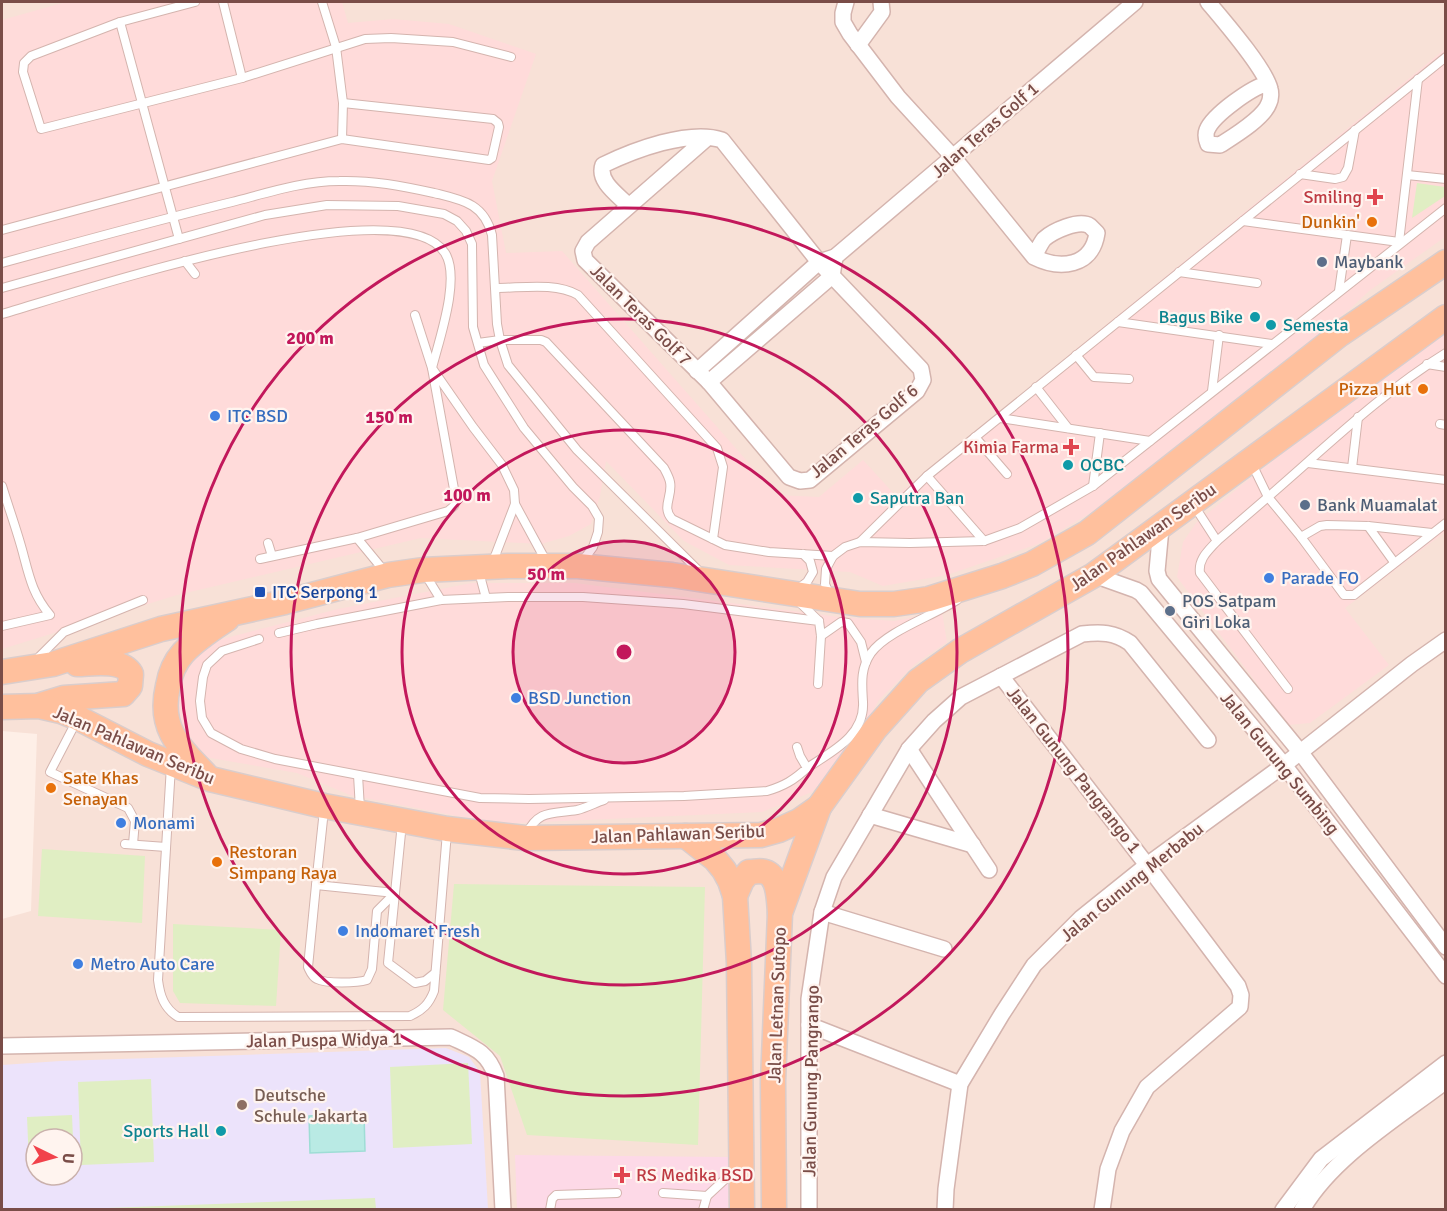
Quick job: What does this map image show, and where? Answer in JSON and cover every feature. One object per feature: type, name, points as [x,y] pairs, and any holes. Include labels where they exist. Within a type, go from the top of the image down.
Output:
[{"type":"main road","name":"Jalan Pahlawan Seribu","points":[[2,672],[53,664],[161,628],[285,602],[388,575],[423,570],[578,566],[672,575],[860,604],[894,604],[929,599],[1032,564],[1087,533],[1340,334],[1446,262]]},
{"type":"main road","name":"Jalan Pahlawan Seribu","points":[[2,707],[39,706],[78,718],[171,764],[210,779],[324,806],[447,830],[525,838],[761,835],[799,820],[819,807],[875,729],[918,681],[960,651],[1094,575],[1446,317]]},
{"type":"main road","points":[[210,779],[175,740],[167,724],[164,701],[169,679],[182,654],[196,641],[236,613]]},
{"type":"main road","points":[[39,706],[64,698],[123,694],[128,691],[132,680],[129,669],[121,664],[53,664]]},
{"type":"main road","name":"Jalan Letnan Sutopo","points":[[774,1209],[773,1081],[780,913],[819,807]]},
{"type":"main road","name":"Jalan Letnan Sutopo","points":[[686,836],[715,859],[724,870],[735,896],[739,963],[742,1209]]},
{"type":"main road","points":[[735,896],[742,880],[749,872],[765,872],[771,876],[778,890],[780,913]]},
{"type":"street","points":[[846,2],[843,22],[858,45],[898,97],[953,157],[1034,256]]},
{"type":"street","points":[[858,45],[882,12],[881,2]]},
{"type":"street","name":"Jalan Teras Golf 1","points":[[698,371],[819,262],[835,257],[1135,2]]},
{"type":"street","points":[[1208,2],[1253,60],[1267,84],[1271,92],[1269,104],[1260,116],[1220,145],[1208,144],[1206,132],[1213,121],[1251,90],[1267,84]]},
{"type":"street","points":[[628,206],[604,180],[601,171],[603,165],[647,147],[678,140],[707,138],[722,140],[832,276]]},
{"type":"street","name":"Jalan Teras Golf 7","points":[[707,138],[585,245],[583,251],[584,257],[709,382]]},
{"type":"street","points":[[709,382],[832,276],[835,257]]},
{"type":"street","name":"Jalan Teras Golf 6","points":[[709,382],[789,477],[800,481],[810,480],[917,391],[923,380],[921,369],[832,276]]},
{"type":"street","name":"Jalan Gunung Sumbing","points":[[1161,528],[1157,572],[1159,579],[1301,753],[1446,947]]},
{"type":"street","name":"Jalan Gunung Sumbing","points":[[1094,575],[1139,591],[1284,765],[1446,976]]},
{"type":"street","name":"Jalan Gunung Pangrango","points":[[809,1209],[809,999],[822,912],[834,877],[909,750],[934,721],[961,697],[1082,634],[1097,632],[1114,634],[1130,643],[1208,740]]},
{"type":"street","name":"Jalan Gunung Merbabu","points":[[945,1209],[960,1084],[1035,965],[1081,918],[1147,865],[1301,753],[1412,664],[1443,648]]},
{"type":"street","name":"Jalan Gunung Pangrango 1","points":[[1001,676],[1147,865],[1238,987],[1241,995],[1240,1007],[1147,1087],[1122,1131],[1108,1169],[1102,1209]]},
{"type":"street","points":[[909,750],[989,870]]},
{"type":"street","points":[[870,815],[973,845]]},
{"type":"street","points":[[822,912],[944,949]]},
{"type":"street","points":[[809,1025],[960,1084]]},
{"type":"street","name":"Jalan Puspa Widya 1","points":[[2,1046],[451,1037],[473,1047],[490,1060],[496,1076],[503,1209]]},
{"type":"street","points":[[1283,1209],[1321,1159],[1446,1063]]},
{"type":"street","points":[[1302,1209],[1330,1172],[1360,1146],[1446,1082]]},
{"type":"lane","points":[[195,2],[120,22],[31,56],[24,63],[22,72],[41,129],[242,78],[365,39],[391,38],[453,42],[511,57]]},
{"type":"lane","points":[[223,2],[242,78]]},
{"type":"lane","points":[[322,2],[336,47],[343,103],[342,139]]},
{"type":"lane","points":[[120,22],[179,239]]},
{"type":"lane","points":[[860,542],[927,476],[1446,57]]},
{"type":"lane","points":[[1399,242],[1418,79]]},
{"type":"lane","points":[[2,230],[342,139],[489,160],[492,158],[499,127],[496,120],[343,103]]},
{"type":"lane","points":[[1300,174],[1335,179],[1342,177],[1348,168],[1355,130]]},
{"type":"lane","points":[[1407,175],[1446,179]]},
{"type":"lane","points":[[2,263],[173,216],[309,183],[372,182],[462,200],[475,206],[486,218],[492,235],[500,339],[508,365],[577,450],[710,581]]},
{"type":"lane","points":[[2,288],[265,215],[327,205],[398,206],[444,214],[457,221],[466,231],[472,244],[473,327],[484,365],[524,428],[573,487],[592,506],[599,518],[598,532],[592,547],[578,566]]},
{"type":"lane","points":[[832,600],[825,584],[826,569],[833,556],[845,547],[860,542],[984,541],[1020,528],[1093,486],[1399,242],[1446,208]]},
{"type":"lane","points":[[1243,221],[1399,242]]},
{"type":"lane","points":[[2,314],[185,261],[313,234],[361,229],[402,231],[422,235],[440,246],[447,255],[452,282],[432,368],[473,428],[502,465],[514,490],[515,504],[549,566]]},
{"type":"lane","points":[[1339,291],[1347,235]]},
{"type":"lane","points":[[185,261],[195,274]]},
{"type":"lane","points":[[1179,272],[1257,283]]},
{"type":"lane","points":[[496,288],[552,288],[572,291],[578,295],[717,448],[723,467],[713,539]]},
{"type":"lane","points":[[260,559],[357,538],[448,511],[456,504],[432,368],[415,315]]},
{"type":"lane","points":[[1118,322],[1272,344]]},
{"type":"lane","points":[[1212,392],[1219,335]]},
{"type":"lane","points":[[478,343],[500,339],[546,342],[664,468],[670,482],[666,505],[669,516],[685,526],[725,545],[769,552],[833,556]]},
{"type":"lane","points":[[1288,689],[1200,573],[1201,559],[1217,541],[1358,417],[1427,364],[1446,353]]},
{"type":"lane","points":[[1076,356],[1094,377],[1129,379]]},
{"type":"lane","points":[[1427,364],[1446,367]]},
{"type":"lane","points":[[1036,387],[1068,428]]},
{"type":"lane","points":[[1352,468],[1358,417]]},
{"type":"lane","points":[[1000,418],[1150,441]]},
{"type":"lane","points":[[1093,486],[1100,433]]},
{"type":"lane","points":[[975,437],[1007,474]]},
{"type":"lane","points":[[1250,460],[1268,497],[1301,537],[1344,596],[1354,595],[1446,523]]},
{"type":"lane","points":[[1308,463],[1446,480]]},
{"type":"lane","points":[[927,476],[984,541]]},
{"type":"lane","points":[[2,486],[24,557],[28,578],[35,595],[50,615],[2,626]]},
{"type":"lane","points":[[1193,503],[1217,541]]},
{"type":"lane","points":[[486,598],[485,567],[515,504]]},
{"type":"lane","points":[[1301,537],[1320,526],[1327,525],[1368,525],[1432,533]]},
{"type":"lane","points":[[1368,525],[1394,562]]},
{"type":"lane","points":[[357,538],[388,575]]},
{"type":"lane","points":[[268,543],[272,556]]},
{"type":"lane","points":[[803,554],[810,561],[813,572],[807,582],[790,593],[819,621],[821,636],[818,684]]},
{"type":"lane","points":[[423,570],[441,600]]},
{"type":"lane","points":[[866,662],[879,645],[947,607],[972,586]]},
{"type":"lane","points":[[279,633],[441,600],[486,598],[584,597],[684,604],[819,621]]},
{"type":"lane","points":[[27,669],[64,632],[143,600]]},
{"type":"lane","points":[[259,639],[222,651],[207,665],[200,701],[202,718],[211,733],[241,749],[275,759],[480,798],[611,798],[767,791],[792,782],[807,768],[840,747],[850,737],[860,721],[863,703],[861,687],[866,662],[861,642],[848,623],[841,622],[821,636]]},
{"type":"lane","points":[[78,718],[50,772],[128,808],[135,821],[129,844],[166,847]]},
{"type":"lane","points":[[797,747],[807,768]]},
{"type":"lane","points":[[171,764],[158,980],[163,1001],[169,1011],[177,1017],[410,1016],[424,1008],[434,991],[447,830]]},
{"type":"lane","points":[[358,775],[360,813]]},
{"type":"lane","points":[[525,838],[531,824],[542,815],[578,809],[611,798]]},
{"type":"lane","points":[[324,806],[308,967],[317,980],[358,983],[367,980],[372,969],[377,911],[395,893]]},
{"type":"lane","points":[[402,821],[388,963],[415,983],[425,981],[435,973]]},
{"type":"lane","points":[[316,885],[395,893]]},
{"type":"lane","points":[[703,1209],[707,1196],[741,1163]]},
{"type":"lane","points":[[550,1209],[552,1199],[556,1196],[617,1193]]},
{"type":"lane","points":[[663,1193],[707,1196]]},
{"type":"shaded area","points":[[2,2],[1445,2],[1445,1209],[2,1209],[2,919],[31,911],[37,734],[2,731]]},
{"type":"shaded area","points":[[66,2],[342,2],[348,23],[393,19],[449,24],[536,54],[492,181],[506,253],[562,251],[777,495],[819,497],[863,460],[896,496],[1445,49],[1445,237],[1369,291],[1349,310],[1102,506],[1038,544],[947,575],[883,586],[850,572],[729,565],[684,541],[606,461],[600,496],[591,524],[569,536],[541,544],[421,538],[177,595],[2,649],[2,20]]},
{"type":"shaded area","points":[[1445,331],[1445,532],[1345,608],[1389,665],[1310,723],[1288,725],[1177,577],[1183,542],[1196,523],[1248,480],[1404,359]]},
{"type":"shaded area","name":"BSD Junction","points":[[472,583],[575,583],[839,617],[894,621],[942,612],[947,642],[915,664],[879,700],[848,753],[812,792],[762,812],[498,824],[350,795],[297,773],[205,757],[175,716],[180,674],[207,643],[338,609]]},
{"type":"shaded area","name":"Deutsche Schule Jakarta","points":[[446,1048],[469,1057],[480,1072],[488,1209],[2,1210],[2,1065]]},
{"type":"shaded area","name":"RS Medika BSD","points":[[515,1155],[729,1157],[728,1209],[517,1209]]},
{"type":"green space","points":[[1417,183],[1445,187],[1445,196],[1412,218]]},
{"type":"green space","points":[[42,849],[145,856],[142,923],[38,916]]},
{"type":"green space","points":[[454,884],[705,887],[698,1145],[527,1135],[500,1056],[443,1010]]},
{"type":"green space","points":[[173,924],[281,930],[276,1006],[180,1003],[173,991]]},
{"type":"green space","points":[[468,1063],[472,1144],[393,1148],[390,1067]]},
{"type":"green space","points":[[151,1079],[154,1162],[84,1165],[84,1127],[80,1127],[78,1082]]},
{"type":"green space","points":[[72,1115],[73,1127],[27,1127],[27,1117]]},
{"type":"green space","points":[[375,1198],[376,1209],[80,1209]]},
{"type":"water","points":[[364,1113],[365,1151],[310,1153],[309,1116]]},
{"type":"place","name":"Smiling","points":[[1375,197]]},
{"type":"place","name":"Dunkin'","points":[[1372,222]]},
{"type":"place","name":"Maybank","points":[[1322,262]]},
{"type":"place","name":"Bagus Bike","points":[[1255,317]]},
{"type":"place","name":"Semesta","points":[[1271,325]]},
{"type":"place","name":"Pizza Hut","points":[[1423,389]]},
{"type":"place","name":"ITC BSD","points":[[215,416]]},
{"type":"place","name":"Kimia Farma","points":[[1071,447]]},
{"type":"place","name":"OCBC","points":[[1068,465]]},
{"type":"place","name":"Saputra Ban","points":[[858,498]]},
{"type":"place","name":"Bank Muamalat","points":[[1305,505]]},
{"type":"place","name":"Parade FO","points":[[1269,578]]},
{"type":"place","name":"ITC Serpong 1","points":[[260,592]]},
{"type":"place","name":"POS Satpam Giri Loka","points":[[1170,611]]},
{"type":"place","name":"BSD Junction","points":[[516,698]]},
{"type":"place","name":"Sate Khas Senayan","points":[[51,788]]},
{"type":"place","name":"Monami","points":[[121,823]]},
{"type":"place","name":"Restoran Simpang Raya","points":[[217,862]]},
{"type":"place","name":"Indomaret Fresh","points":[[343,931]]},
{"type":"place","name":"Metro Auto Care","points":[[78,964]]},
{"type":"place","name":"Deutsche Schule Jakarta","points":[[242,1105]]},
{"type":"place","name":"Sports Hall","points":[[221,1131]]},
{"type":"place","name":"RS Medika BSD","points":[[622,1175]]}]
